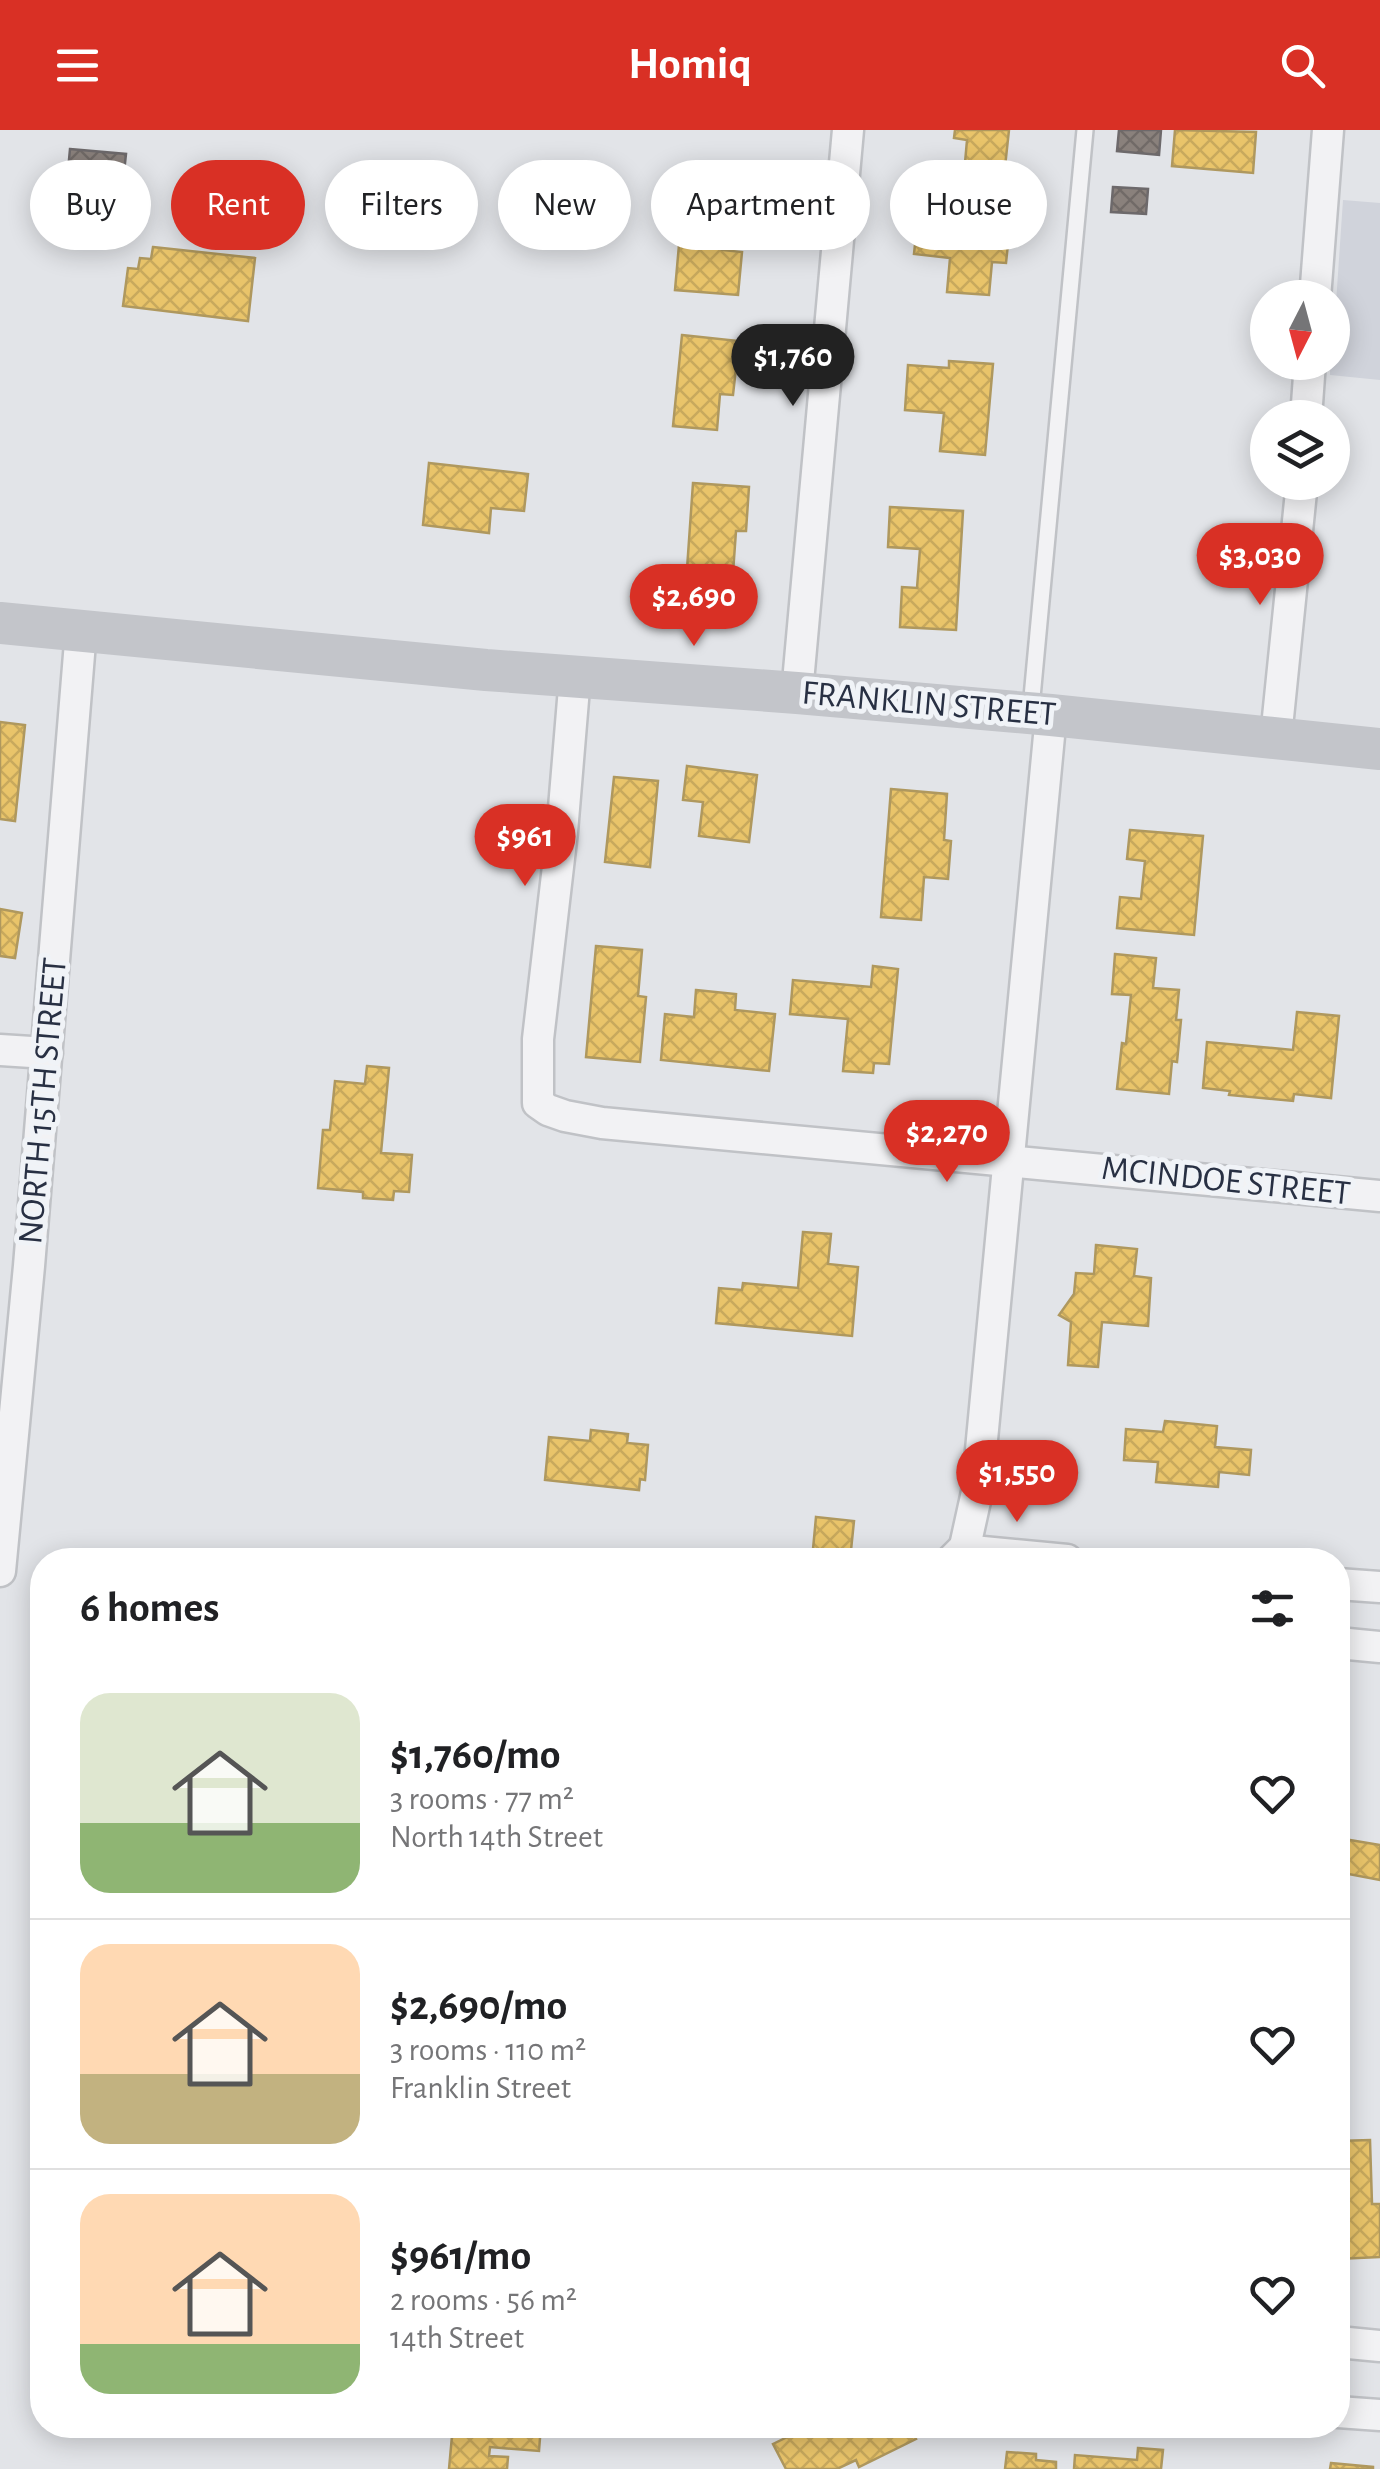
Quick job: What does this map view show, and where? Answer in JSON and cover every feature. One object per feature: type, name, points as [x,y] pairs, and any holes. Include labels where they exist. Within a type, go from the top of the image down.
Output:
[{"type":"street","points":[[797,692],[848,130]]},
{"type":"street","points":[[1316,280],[1328,130]]},
{"type":"street","points":[[1276,737],[1300,500]]},
{"type":"street","name":"FRANKLIN STREET","points":[[0,623],[486,670],[1041,714],[1380,749]]},
{"type":"street","name":"NORTH 15TH STREET","points":[[0,1571],[5,1461],[47,1053],[82,630]]},
{"type":"street","name":"MCINDOE STREET","points":[[575,676],[538,1039],[538,1103],[548,1110],[602,1123],[1380,1196]]},
{"type":"street","points":[[961,1548],[976,1492],[1008,1160],[1041,714]]},
{"type":"street","points":[[0,1050],[47,1053]]},
{"type":"street","points":[[1350,1585],[1380,1587]]},
{"type":"street","points":[[1350,1644],[1380,1647]]},
{"type":"street","points":[[1350,2343],[1380,2346]]},
{"type":"street","points":[[1350,2413],[1380,2415]]},
{"type":"lane","points":[[1041,714],[1085,130]]},
{"type":"shaded area","points":[[1343,200],[1380,203],[1380,380],[1350,377],[1350,280],[1338,280]]},
{"type":"building: Homes","points":[[955,130],[1009,130],[1006,160],[965,160],[967,140],[954,138]]},
{"type":"building: Homes","points":[[1175,130],[1256,132],[1253,173],[1172,166]]},
{"type":"building: Homes","points":[[153,247],[255,258],[248,321],[123,306],[128,268],[138,269],[140,258],[151,259]]},
{"type":"building: Homes","points":[[679,250],[742,252],[738,295],[675,290]]},
{"type":"building: Homes","points":[[914,250],[1007,250],[1006,263],[992,262],[989,295],[947,292],[950,258],[914,254]]},
{"type":"building: Homes","points":[[682,335],[739,341],[733,395],[720,394],[717,430],[673,426]]},
{"type":"building: Homes","points":[[949,361],[993,364],[985,455],[940,451],[944,413],[905,410],[908,365],[949,368]]},
{"type":"building: Homes","points":[[429,463],[528,474],[524,511],[491,508],[489,533],[423,525]]},
{"type":"building: Homes","points":[[693,483],[749,487],[746,531],[736,531],[730,615],[684,612]]},
{"type":"building: Homes","points":[[890,507],[963,511],[956,630],[900,627],[902,587],[917,588],[920,549],[888,547]]},
{"type":"building: Homes","points":[[0,722],[25,725],[15,821],[0,819]]},
{"type":"building: Homes","points":[[687,766],[757,775],[749,842],[699,836],[703,802],[683,800]]},
{"type":"building: Homes","points":[[614,777],[658,781],[650,867],[605,862]]},
{"type":"building: Homes","points":[[891,789],[947,794],[944,840],[951,841],[948,879],[924,877],[921,920],[881,917]]},
{"type":"building: Homes","points":[[1130,830],[1203,836],[1194,935],[1117,928],[1120,897],[1141,899],[1145,861],[1127,859]]},
{"type":"building: Homes","points":[[0,909],[22,913],[15,958],[0,956]]},
{"type":"building: Homes","points":[[596,946],[642,950],[638,996],[646,997],[640,1062],[586,1057]]},
{"type":"building: Homes","points":[[1115,954],[1156,958],[1153,988],[1179,990],[1177,1062],[1172,1061],[1169,1094],[1117,1089],[1131,995],[1112,994]]},
{"type":"building: Homes","points":[[873,966],[898,969],[889,1064],[874,1063],[873,1073],[843,1071],[848,1019],[790,1014],[793,980],[871,987]]},
{"type":"building: Homes","points":[[696,990],[736,994],[735,1010],[775,1014],[769,1071],[661,1060],[665,1014],[694,1017]]},
{"type":"building: Homes","points":[[1297,1012],[1339,1016],[1331,1098],[1294,1094],[1293,1101],[1229,1095],[1230,1091],[1203,1088],[1207,1042],[1293,1050]]},
{"type":"building: Homes","points":[[367,1066],[389,1068],[381,1153],[412,1155],[409,1192],[394,1191],[393,1200],[363,1198],[363,1192],[318,1188],[323,1130],[330,1130],[335,1081],[365,1084]]},
{"type":"building: Homes","points":[[803,1232],[831,1234],[828,1264],[858,1267],[852,1336],[716,1323],[719,1288],[742,1290],[743,1283],[798,1288]]},
{"type":"building: Homes","points":[[1096,1245],[1137,1249],[1134,1276],[1151,1278],[1148,1326],[1102,1322],[1098,1367],[1068,1365],[1071,1322],[1059,1315],[1074,1294],[1076,1273],[1094,1274]]},
{"type":"building: Homes","points":[[1165,1421],[1217,1426],[1215,1447],[1251,1450],[1249,1475],[1219,1472],[1218,1487],[1156,1482],[1158,1462],[1124,1460],[1126,1429],[1163,1432]]},
{"type":"building: Homes","points":[[591,1430],[628,1434],[627,1443],[648,1445],[645,1480],[640,1479],[639,1490],[545,1480],[549,1437],[590,1441]]},
{"type":"building: Homes","points":[[816,1517],[854,1521],[851,1548],[813,1548]]},
{"type":"building: Homes","points":[[1350,1840],[1380,1845],[1380,1880],[1350,1874]]},
{"type":"building: Homes","points":[[1370,2140],[1372,2204],[1380,2204],[1380,2257],[1350,2258],[1350,2141]]},
{"type":"building: Homes","points":[[452,2438],[540,2438],[539,2451],[490,2447],[489,2456],[508,2457],[507,2469],[449,2469]]},
{"type":"building: Homes","points":[[785,2438],[916,2439],[859,2467],[856,2460],[837,2469],[786,2469],[773,2444]]},
{"type":"building: Homes","points":[[1138,2448],[1163,2450],[1161,2469],[1074,2469],[1075,2455],[1137,2460]]},
{"type":"building: Homes","points":[[1007,2452],[1036,2454],[1036,2460],[1056,2462],[1056,2469],[1005,2469]]},
{"type":"building: Homes","points":[[1331,2463],[1373,2467],[1373,2469],[1330,2469]]},
{"type":"building: Industry","points":[[1119,130],[1161,130],[1159,155],[1117,151]]},
{"type":"building: Industry","points":[[70,149],[126,154],[125,160],[69,160]]},
{"type":"building: Industry","points":[[1113,187],[1148,189],[1146,214],[1111,212]]}]
